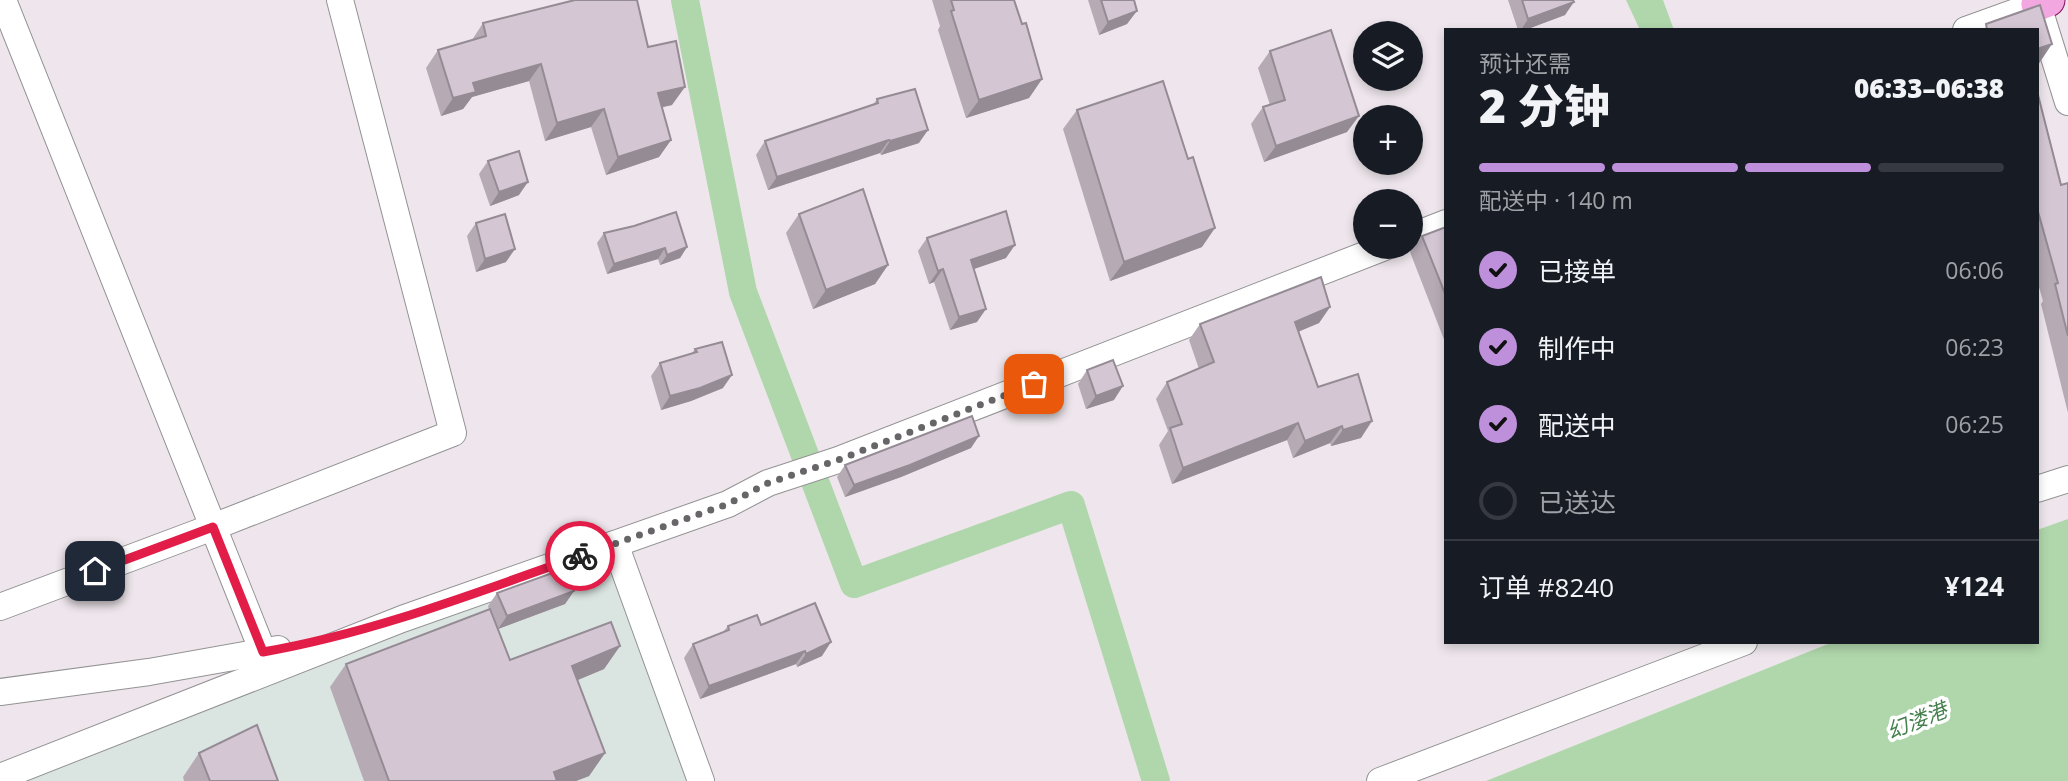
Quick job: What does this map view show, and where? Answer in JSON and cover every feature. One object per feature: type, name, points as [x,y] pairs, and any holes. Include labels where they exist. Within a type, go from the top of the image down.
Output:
[{"type":"street","points":[[3,0],[263,652]]},
{"type":"street","points":[[0,607],[453,433],[340,0]]},
{"type":"street","points":[[1971,28],[2041,1],[2068,102]]},
{"type":"street","points":[[1423,232],[1444,224]]},
{"type":"street","points":[[0,777],[402,619],[728,504],[768,483],[838,460],[1354,259]]},
{"type":"street","points":[[2039,488],[2068,479]]},
{"type":"street","points":[[615,544],[701,781]]},
{"type":"street","points":[[0,692],[149,672],[311,644],[402,619]]},
{"type":"street","points":[[1380,781],[1739,644]]},
{"type":"shaded area","points":[[615,544],[701,781],[9,781]]},
{"type":"water","points":[[1626,0],[1663,0],[1673,28],[1639,28]]},
{"type":"water","name":"幻溇港","points":[[2068,519],[2068,781],[1486,781],[1828,644],[2039,644],[2039,529]]},
{"type":"building","points":[[575,0],[637,0],[648,47],[676,41],[685,87],[658,93],[671,140],[618,157],[604,109],[557,123],[541,64],[473,83],[476,92],[453,98],[438,50],[486,36],[483,23]]},
{"type":"building","points":[[951,0],[1014,0],[1022,24],[1026,23],[1042,79],[979,100],[951,11],[954,10]]},
{"type":"building","points":[[1101,0],[1134,0],[1137,11],[1108,22]]},
{"type":"building","points":[[1522,0],[1573,0],[1574,2],[1528,19]]},
{"type":"building","points":[[2040,5],[2052,44],[2039,48],[2039,28],[1987,28],[1986,24]]},
{"type":"building","points":[[1331,30],[1355,105],[1353,105],[1353,118],[1276,146],[1263,107],[1285,100],[1270,51]]},
{"type":"building","points":[[1163,81],[1188,159],[1193,157],[1215,228],[1124,262],[1077,110]]},
{"type":"building","points":[[915,89],[928,130],[777,177],[765,141],[878,103],[877,99]]},
{"type":"building","points":[[2039,99],[2061,185],[2068,183],[2068,336],[2055,284],[2058,283],[2039,215]]},
{"type":"building","points":[[519,151],[528,182],[499,192],[488,161]]},
{"type":"building","points":[[863,189],[888,265],[826,290],[799,214]]},
{"type":"building","points":[[1006,211],[1015,245],[971,260],[986,309],[959,317],[943,269],[938,271],[927,238]]},
{"type":"building","points":[[676,212],[687,247],[667,255],[665,248],[614,264],[604,233]]},
{"type":"building","points":[[505,214],[515,249],[485,259],[476,223]]},
{"type":"building","points":[[1444,228],[1444,291],[1423,236]]},
{"type":"building","points":[[1321,277],[1330,307],[1295,322],[1318,387],[1358,374],[1372,421],[1343,430],[1342,426],[1305,441],[1298,423],[1183,468],[1170,428],[1182,424],[1167,382],[1214,362],[1200,324]]},
{"type":"building","points":[[722,342],[732,375],[670,396],[660,363]]},
{"type":"building","points":[[1113,360],[1123,386],[1096,396],[1087,370]]},
{"type":"building","points":[[972,416],[979,436],[854,485],[845,465]]},
{"type":"building","points":[[566,568],[574,591],[507,616],[497,593]]},
{"type":"building","points":[[815,603],[831,642],[806,654],[805,651],[709,686],[693,644],[729,630],[728,626],[757,615],[761,625]]},
{"type":"building","points":[[490,609],[510,660],[611,622],[620,646],[572,666],[605,753],[554,772],[557,781],[389,781],[346,664]]},
{"type":"building","points":[[257,725],[278,781],[210,781],[199,753]]},
{"type":"waterway","points":[[685,0],[743,292],[854,584],[1071,505],[1156,781]]},
{"type":"way so far","points":[[580,556],[728,504],[768,483],[838,460],[1034,384]]},
{"type":"route","points":[[95,571],[213,527],[263,652],[311,644],[402,619],[580,556]]}]
